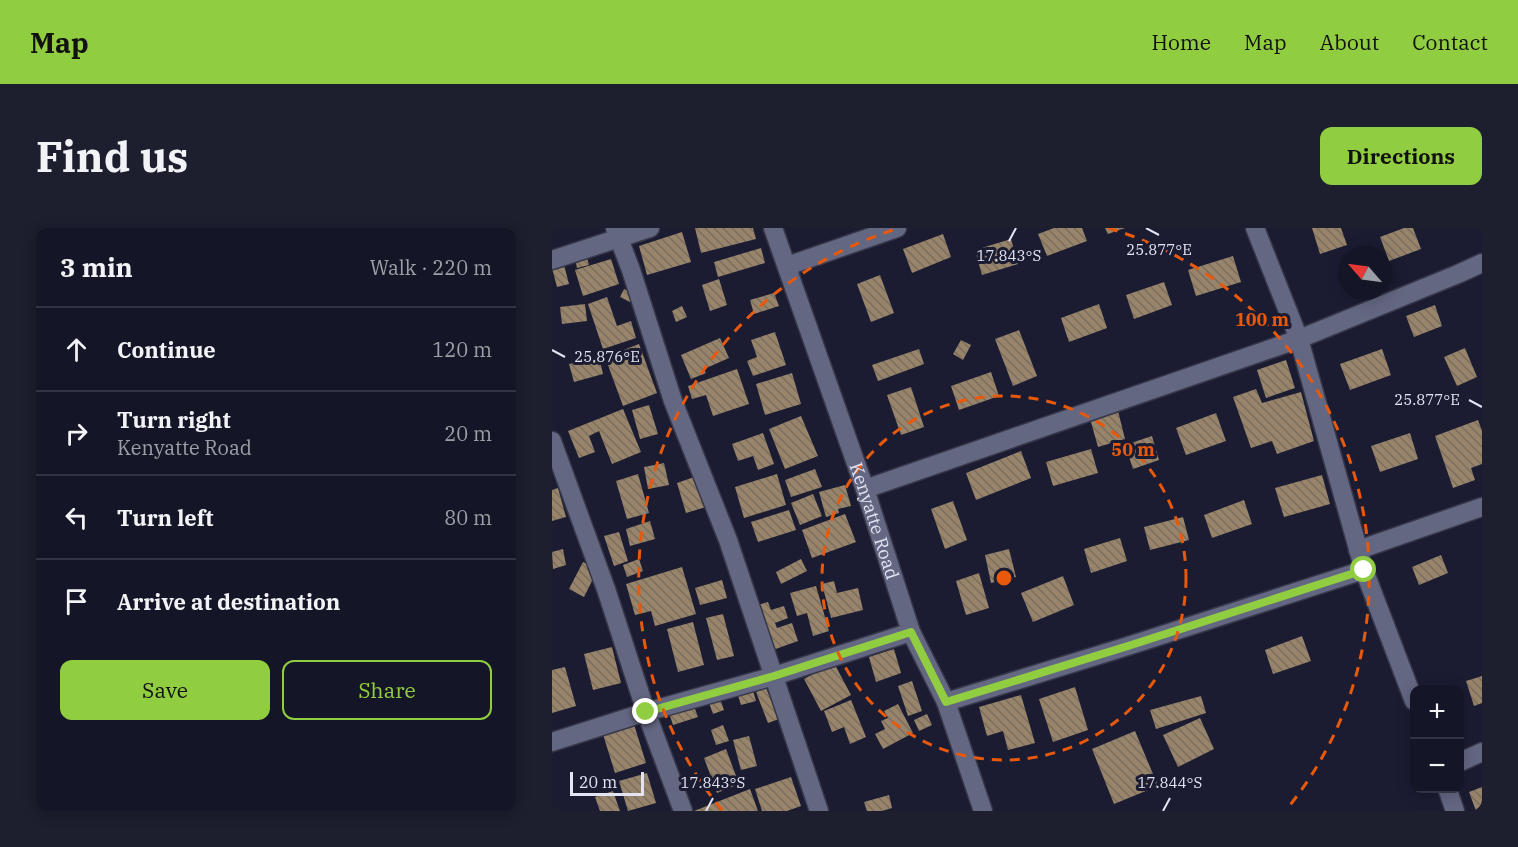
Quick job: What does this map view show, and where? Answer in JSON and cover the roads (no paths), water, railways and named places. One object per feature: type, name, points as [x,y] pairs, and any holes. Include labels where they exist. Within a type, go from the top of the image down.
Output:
[{"type":"street","points":[[552,260],[617,233],[650,228]]},
{"type":"street","name":"Kenyatte Road","points":[[773,228],[865,489],[911,632],[946,702],[983,811]]},
{"type":"street","points":[[788,266],[897,228]]},
{"type":"street","points":[[1256,228],[1299,339],[1364,570],[1410,691]]},
{"type":"street","points":[[617,233],[673,401],[728,540],[819,811]]},
{"type":"street","points":[[865,489],[1299,339],[1482,263]]},
{"type":"street","points":[[552,441],[606,589],[646,712],[683,811]]},
{"type":"street","points":[[1359,550],[1482,507]]},
{"type":"street","points":[[946,702],[1364,570]]},
{"type":"street","points":[[552,742],[646,712],[774,676],[911,632]]},
{"type":"street","points":[[1464,760],[1482,752]]},
{"type":"street","points":[[1448,793],[1455,811]]}]
